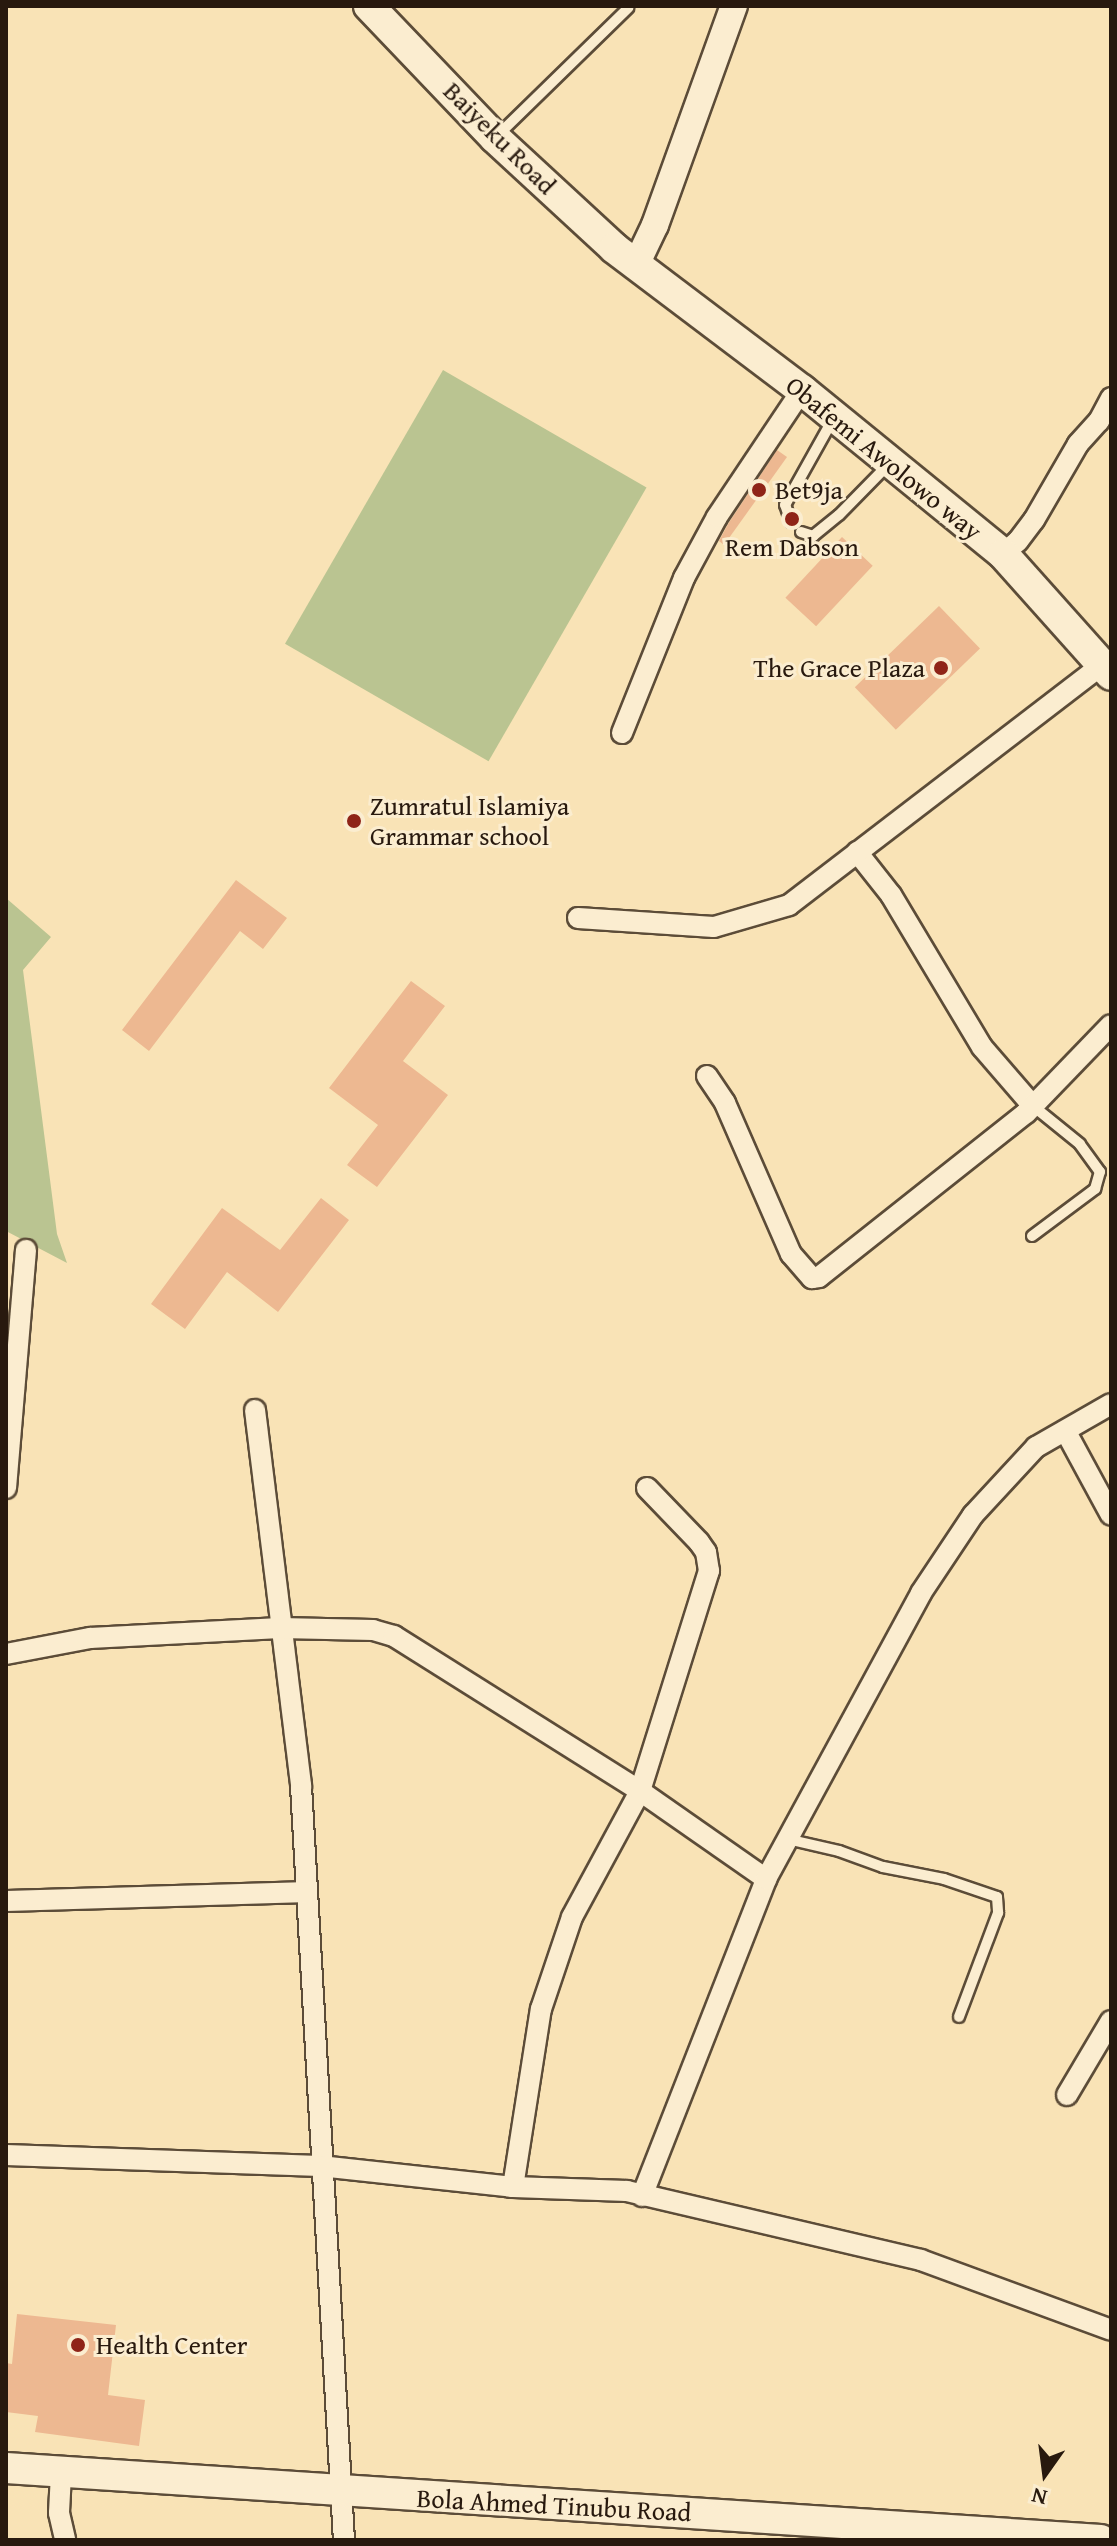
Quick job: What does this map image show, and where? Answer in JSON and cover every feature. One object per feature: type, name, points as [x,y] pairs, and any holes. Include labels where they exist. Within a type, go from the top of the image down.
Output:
[{"type":"main road","name":"Baiyeku Road","points":[[369,6],[495,138],[636,265]]},
{"type":"main road","name":"Obafemi Awolowo way","points":[[636,265],[802,390],[1003,554],[1106,670]]},
{"type":"main road","name":"Bola Ahmed Tinubu Road","points":[[6,2468],[821,2530],[1101,2540]]},
{"type":"street","points":[[636,265],[655,225],[734,6]]},
{"type":"street","points":[[622,733],[684,578],[717,517],[802,390]]},
{"type":"street","points":[[1003,554],[1034,520],[1078,444],[1099,421],[1111,398]]},
{"type":"street","points":[[578,918],[714,927],[789,905],[1106,670]]},
{"type":"street","points":[[857,852],[891,895],[982,1047],[1033,1106]]},
{"type":"street","points":[[707,1076],[725,1103],[791,1254],[812,1278],[819,1277],[1033,1106],[1111,1025]]},
{"type":"street","points":[[6,1488],[26,1250]]},
{"type":"street","points":[[642,2196],[766,1879],[921,1593],[973,1515],[1036,1447],[1111,1404]]},
{"type":"street","points":[[255,1410],[301,1786],[337,2457],[344,2492],[344,2540]]},
{"type":"street","points":[[1066,1432],[1111,1515]]},
{"type":"street","points":[[513,2187],[541,2009],[572,1917],[640,1791],[709,1571],[706,1552],[699,1542],[647,1488]]},
{"type":"street","points":[[6,1654],[90,1638],[280,1628],[373,1630],[394,1636],[640,1791],[766,1879]]},
{"type":"street","points":[[6,1901],[307,1892]]},
{"type":"street","points":[[1067,2095],[1111,2021]]},
{"type":"street","points":[[6,2155],[320,2166],[513,2187],[627,2191],[921,2260],[1111,2330]]},
{"type":"street","points":[[61,2474],[59,2513],[65,2540]]},
{"type":"lane","points":[[495,138],[628,8]]},
{"type":"lane","points":[[791,522],[785,505],[834,418]]},
{"type":"lane","points":[[801,532],[813,536],[839,515],[889,464]]},
{"type":"lane","points":[[1032,1236],[1095,1189],[1100,1172],[1080,1144],[1033,1106]]},
{"type":"lane","points":[[787,1839],[839,1851],[883,1867],[944,1879],[997,1897],[998,1913],[959,2017]]},
{"type":"green space","points":[[443,370],[647,488],[489,761],[285,644]]},
{"type":"green space","points":[[6,898],[51,937],[23,970],[57,1234],[67,1263],[6,1231]]},
{"type":"building","points":[[777,450],[787,457],[724,545],[719,541],[728,524]]},
{"type":"building","points":[[842,537],[873,566],[816,626],[785,598]]},
{"type":"building","name":"The Grace Plaza","points":[[939,606],[980,648],[896,730],[855,687]]},
{"type":"building","points":[[236,880],[287,918],[263,949],[240,931],[149,1051],[122,1030]]},
{"type":"building","points":[[411,981],[445,1006],[403,1061],[448,1095],[377,1187],[347,1165],[378,1125],[329,1088]]},
{"type":"building","points":[[321,1198],[349,1220],[278,1312],[227,1272],[185,1329],[151,1304],[222,1208],[280,1250]]},
{"type":"building","points":[[17,2314],[116,2325],[108,2395],[145,2400],[139,2446],[35,2432],[38,2416],[6,2412],[6,2363],[12,2364]]},
{"type":"place","name":"Bet9ja","points":[[759,490]]},
{"type":"place","name":"Rem Dabson","points":[[792,519]]},
{"type":"place","name":"The Grace Plaza","points":[[941,668]]},
{"type":"place","name":"Zumratul Islamiya Grammar school","points":[[354,821]]},
{"type":"place","name":"Health Center","points":[[78,2345]]}]
